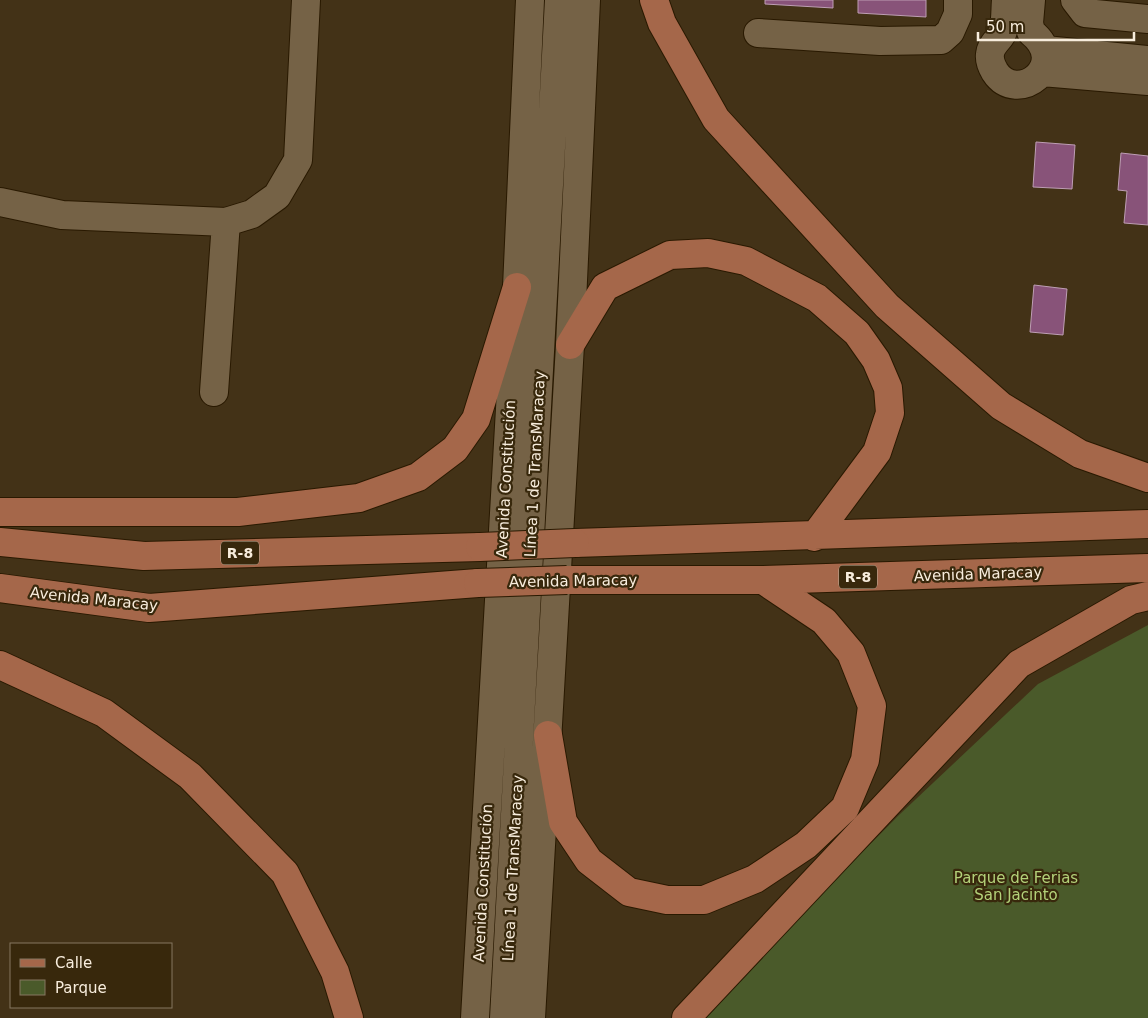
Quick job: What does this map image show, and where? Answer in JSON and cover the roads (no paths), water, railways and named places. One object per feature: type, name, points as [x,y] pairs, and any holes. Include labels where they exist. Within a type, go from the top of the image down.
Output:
[{"type":"main road","points":[[654,0],[662,23],[716,119],[886,306],[1001,406],[1080,454],[1148,478]]},
{"type":"main road","points":[[570,345],[605,287],[670,255],[708,253],[746,261],[817,298],[857,333],[876,360],[888,388],[890,413],[877,452],[814,536]]},
{"type":"main road","points":[[0,512],[238,512],[359,498],[418,477],[455,449],[476,419],[517,287]]},
{"type":"main road","name":"R-8","points":[[0,542],[144,556],[480,547],[1148,524]]},
{"type":"main road","name":"Avenida Maracay","points":[[0,588],[149,608],[478,582],[763,580],[1148,568]]},
{"type":"main road","points":[[548,736],[563,822],[589,861],[629,892],[666,900],[704,900],[755,879],[806,845],[845,808],[865,760],[872,706],[851,653],[824,621],[763,580]]},
{"type":"main road","points":[[686,1018],[1019,664],[1131,600],[1148,596]]},
{"type":"main road","points":[[0,665],[104,713],[190,776],[285,873],[335,972],[349,1018]]},
{"type":"street","points":[[0,202],[62,215],[226,222],[252,214],[277,196],[298,160],[306,0]]},
{"type":"street","name":"Avenida Constitución","points":[[475,1018],[517,287],[530,0]]},
{"type":"street","name":"Línea 1 de TransMaracay","points":[[504,1018],[559,0]]},
{"type":"street","points":[[531,1018],[570,345],[586,0]]},
{"type":"street","points":[[758,33],[880,40],[941,40],[950,32],[958,14],[958,0]]},
{"type":"street","points":[[1003,33],[1006,0]]},
{"type":"street","points":[[1031,0],[1029,23],[1039,51],[1033,81],[1021,85],[1009,84],[998,77],[991,66],[990,54],[994,42],[1003,33],[1017,29],[1039,51],[1148,80]]},
{"type":"street","points":[[1075,0],[1085,13],[1148,19]]},
{"type":"street","points":[[1039,51],[1148,60]]},
{"type":"street","points":[[214,392],[226,222]]},
{"type":"park label","name":"Parque de Ferias San Jacinto","points":[[1016,886]]}]
